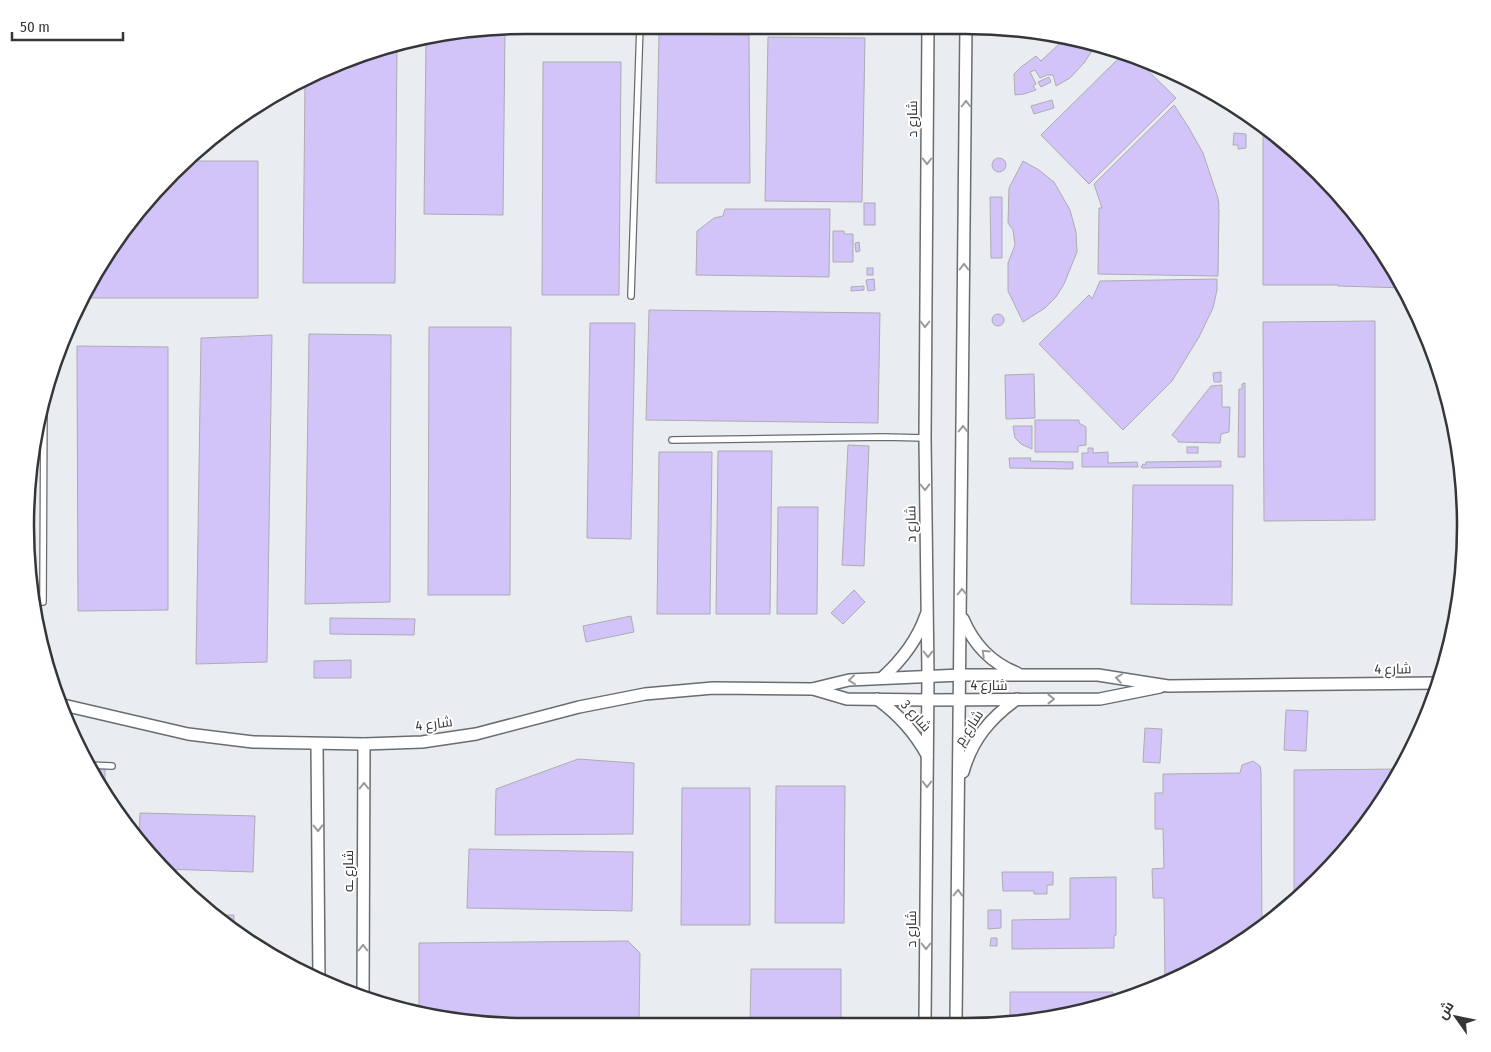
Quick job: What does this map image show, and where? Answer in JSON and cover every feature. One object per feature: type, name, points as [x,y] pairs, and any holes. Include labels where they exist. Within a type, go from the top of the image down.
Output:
[{"type":"street","name":"شارع د","points":[[925,1018],[928,609],[924,438],[928,34]]},
{"type":"street","points":[[956,1018],[960,783],[966,34]]},
{"type":"street","points":[[882,678],[906,654],[915,640],[928,609]]},
{"type":"street","points":[[961,616],[968,632],[979,647],[1007,669],[1023,675]]},
{"type":"street","name":"شارع 4","points":[[68,706],[188,734],[253,742],[364,744],[422,742],[476,734],[579,707],[645,694],[714,688],[812,689],[849,680],[882,678],[961,675],[1098,675],[1168,686],[1431,684]]},
{"type":"street","name":"شارع 4","points":[[812,689],[847,699],[1100,699],[1168,686]]},
{"type":"street","name":"شارع 3","points":[[877,699],[895,713],[911,730],[927,756]]},
{"type":"street","name":"شارع م","points":[[960,783],[973,745],[984,727],[999,712],[1017,699]]},
{"type":"street","points":[[317,744],[319,972]]},
{"type":"street","name":"شارع ـه","points":[[362,990],[364,744]]},
{"type":"lane","points":[[631,296],[639,34]]},
{"type":"lane","points":[[40,602],[43,602],[44,427]]},
{"type":"lane","points":[[672,440],[924,438]]},
{"type":"lane","points":[[96,765],[112,766]]},
{"type":"building","points":[[659,34],[749,35],[750,183],[656,183]]},
{"type":"building","points":[[505,35],[503,215],[424,214],[426,44],[462,38]]},
{"type":"building","points":[[768,37],[865,38],[862,202],[765,201]]},
{"type":"building","points":[[1059,44],[1092,51],[1070,78],[1056,86],[1053,75],[1040,78],[1035,70],[1030,72],[1036,84],[1033,86],[1036,90],[1015,95],[1014,74],[1036,56],[1041,61]]},
{"type":"building","points":[[397,52],[395,283],[303,283],[305,87],[338,71]]},
{"type":"building","points":[[1118,59],[1146,68],[1176,98],[1089,184],[1041,135]]},
{"type":"building","points":[[543,62],[621,62],[619,295],[542,295]]},
{"type":"building","points":[[1049,77],[1051,82],[1041,87],[1038,82]]},
{"type":"building","points":[[1052,100],[1054,108],[1034,114],[1031,106]]},
{"type":"building","points":[[1174,105],[1203,153],[1218,198],[1218,276],[1098,274],[1099,208],[1102,208],[1094,184]]},
{"type":"building","points":[[1234,133],[1246,134],[1246,148],[1238,149],[1238,145],[1233,145]]},
{"type":"building","points":[[1263,134],[1290,156],[1335,201],[1356,226],[1395,288],[1338,285],[1263,285]]},
{"type":"building","points":[[999,158],[1004,160],[1006,165],[1004,170],[999,172],[994,170],[992,165],[994,160]]},
{"type":"building","points":[[196,161],[258,161],[258,298],[90,298],[135,226],[156,201]]},
{"type":"building","points":[[1023,161],[1039,170],[1054,182],[1070,210],[1076,232],[1077,252],[1064,284],[1056,297],[1045,308],[1023,322],[1008,291],[1008,263],[1015,245],[1013,230],[1008,223],[1009,188]]},
{"type":"building","points":[[990,197],[1002,197],[1002,258],[991,258]]},
{"type":"building","points":[[864,203],[875,203],[875,225],[864,225]]},
{"type":"building","points":[[725,209],[830,209],[829,277],[696,275],[697,231],[714,218],[723,216]]},
{"type":"building","points":[[833,231],[844,231],[844,234],[853,234],[853,262],[833,262]]},
{"type":"building","points":[[859,242],[860,251],[856,252],[855,243]]},
{"type":"building","points":[[867,268],[873,268],[873,275],[867,275]]},
{"type":"building","points":[[874,279],[875,290],[868,291],[866,280]]},
{"type":"building","points":[[1217,279],[1217,290],[1213,308],[1199,337],[1172,381],[1123,430],[1039,344],[1089,295],[1092,299],[1100,281]]},
{"type":"building","points":[[864,286],[864,290],[851,291],[851,287]]},
{"type":"building","points":[[649,310],[880,313],[878,423],[646,420]]},
{"type":"building","points":[[1000,314],[1003,315],[1003,325],[996,326],[993,325],[992,318],[993,315]]},
{"type":"building","points":[[1375,321],[1375,520],[1264,521],[1263,322]]},
{"type":"building","points":[[590,323],[635,323],[631,539],[587,538]]},
{"type":"building","points":[[429,327],[511,327],[510,595],[428,595]]},
{"type":"building","points":[[309,334],[391,335],[390,602],[305,604]]},
{"type":"building","points":[[272,335],[267,662],[196,664],[201,338]]},
{"type":"building","points":[[77,346],[168,347],[168,610],[78,611]]},
{"type":"building","points":[[1221,372],[1221,382],[1214,382],[1213,373]]},
{"type":"building","points":[[1034,374],[1035,418],[1006,419],[1005,375]]},
{"type":"building","points":[[1245,383],[1245,457],[1238,457],[1239,389],[1242,389],[1242,384]]},
{"type":"building","points":[[1222,385],[1222,407],[1230,407],[1229,432],[1221,434],[1220,443],[1178,442],[1172,435],[1211,386]]},
{"type":"building","points":[[1035,420],[1079,420],[1079,423],[1086,427],[1086,445],[1078,446],[1078,452],[1035,452]]},
{"type":"building","points":[[1013,426],[1032,426],[1032,449],[1021,444],[1015,438]]},
{"type":"building","points":[[848,445],[869,446],[864,566],[842,565]]},
{"type":"building","points":[[1187,447],[1198,447],[1198,453],[1187,453]]},
{"type":"building","points":[[1088,448],[1093,448],[1093,453],[1108,452],[1108,463],[1137,462],[1138,467],[1082,467],[1082,453],[1088,453]]},
{"type":"building","points":[[718,451],[772,451],[770,614],[716,614]]},
{"type":"building","points":[[659,452],[712,452],[710,614],[657,614]]},
{"type":"building","points":[[1009,458],[1031,458],[1030,461],[1073,462],[1073,469],[1010,468]]},
{"type":"building","points":[[1221,461],[1221,467],[1141,467],[1146,462]]},
{"type":"building","points":[[1133,485],[1233,485],[1232,605],[1131,604]]},
{"type":"building","points":[[778,507],[818,507],[817,614],[777,614]]},
{"type":"building","points":[[854,590],[865,602],[843,624],[831,613]]},
{"type":"building","points":[[631,616],[634,632],[586,642],[583,626]]},
{"type":"building","points":[[330,618],[415,619],[414,635],[330,634]]},
{"type":"building","points":[[351,660],[351,678],[314,678],[314,661]]},
{"type":"building","points":[[1286,710],[1308,711],[1306,751],[1284,750]]},
{"type":"building","points":[[1145,728],[1162,729],[1160,763],[1143,762]]},
{"type":"building","points":[[578,759],[634,763],[633,834],[495,835],[496,789]]},
{"type":"building","points":[[1253,761],[1260,766],[1261,772],[1262,919],[1211,952],[1165,975],[1164,898],[1153,898],[1152,869],[1164,868],[1163,829],[1155,829],[1155,793],[1163,793],[1163,774],[1240,773],[1242,765]]},
{"type":"building","points":[[98,769],[105,769],[105,780]]},
{"type":"building","points":[[1393,769],[1356,826],[1335,851],[1294,892],[1294,770]]},
{"type":"building","points":[[776,786],[845,786],[844,923],[775,923]]},
{"type":"building","points":[[682,788],[750,788],[750,925],[681,925]]},
{"type":"building","points":[[140,813],[255,816],[253,872],[174,869],[139,831]]},
{"type":"building","points":[[469,849],[633,852],[632,911],[467,908]]},
{"type":"building","points":[[1002,872],[1053,872],[1053,885],[1047,885],[1047,894],[1034,894],[1034,891],[1003,891]]},
{"type":"building","points":[[1116,877],[1116,935],[1114,936],[1114,948],[1012,949],[1012,920],[1070,919],[1070,878]]},
{"type":"building","points":[[988,910],[1001,910],[1001,928],[988,929]]},
{"type":"building","points":[[224,915],[234,915],[234,922]]},
{"type":"building","points":[[991,938],[997,938],[997,946],[990,946]]},
{"type":"building","points":[[628,941],[640,953],[639,1018],[494,1017],[462,1014],[419,1006],[419,943]]},
{"type":"building","points":[[751,969],[841,969],[841,1018],[750,1018]]},
{"type":"building","points":[[1010,992],[1113,992],[1113,995],[1061,1009],[1010,1016]]}]
